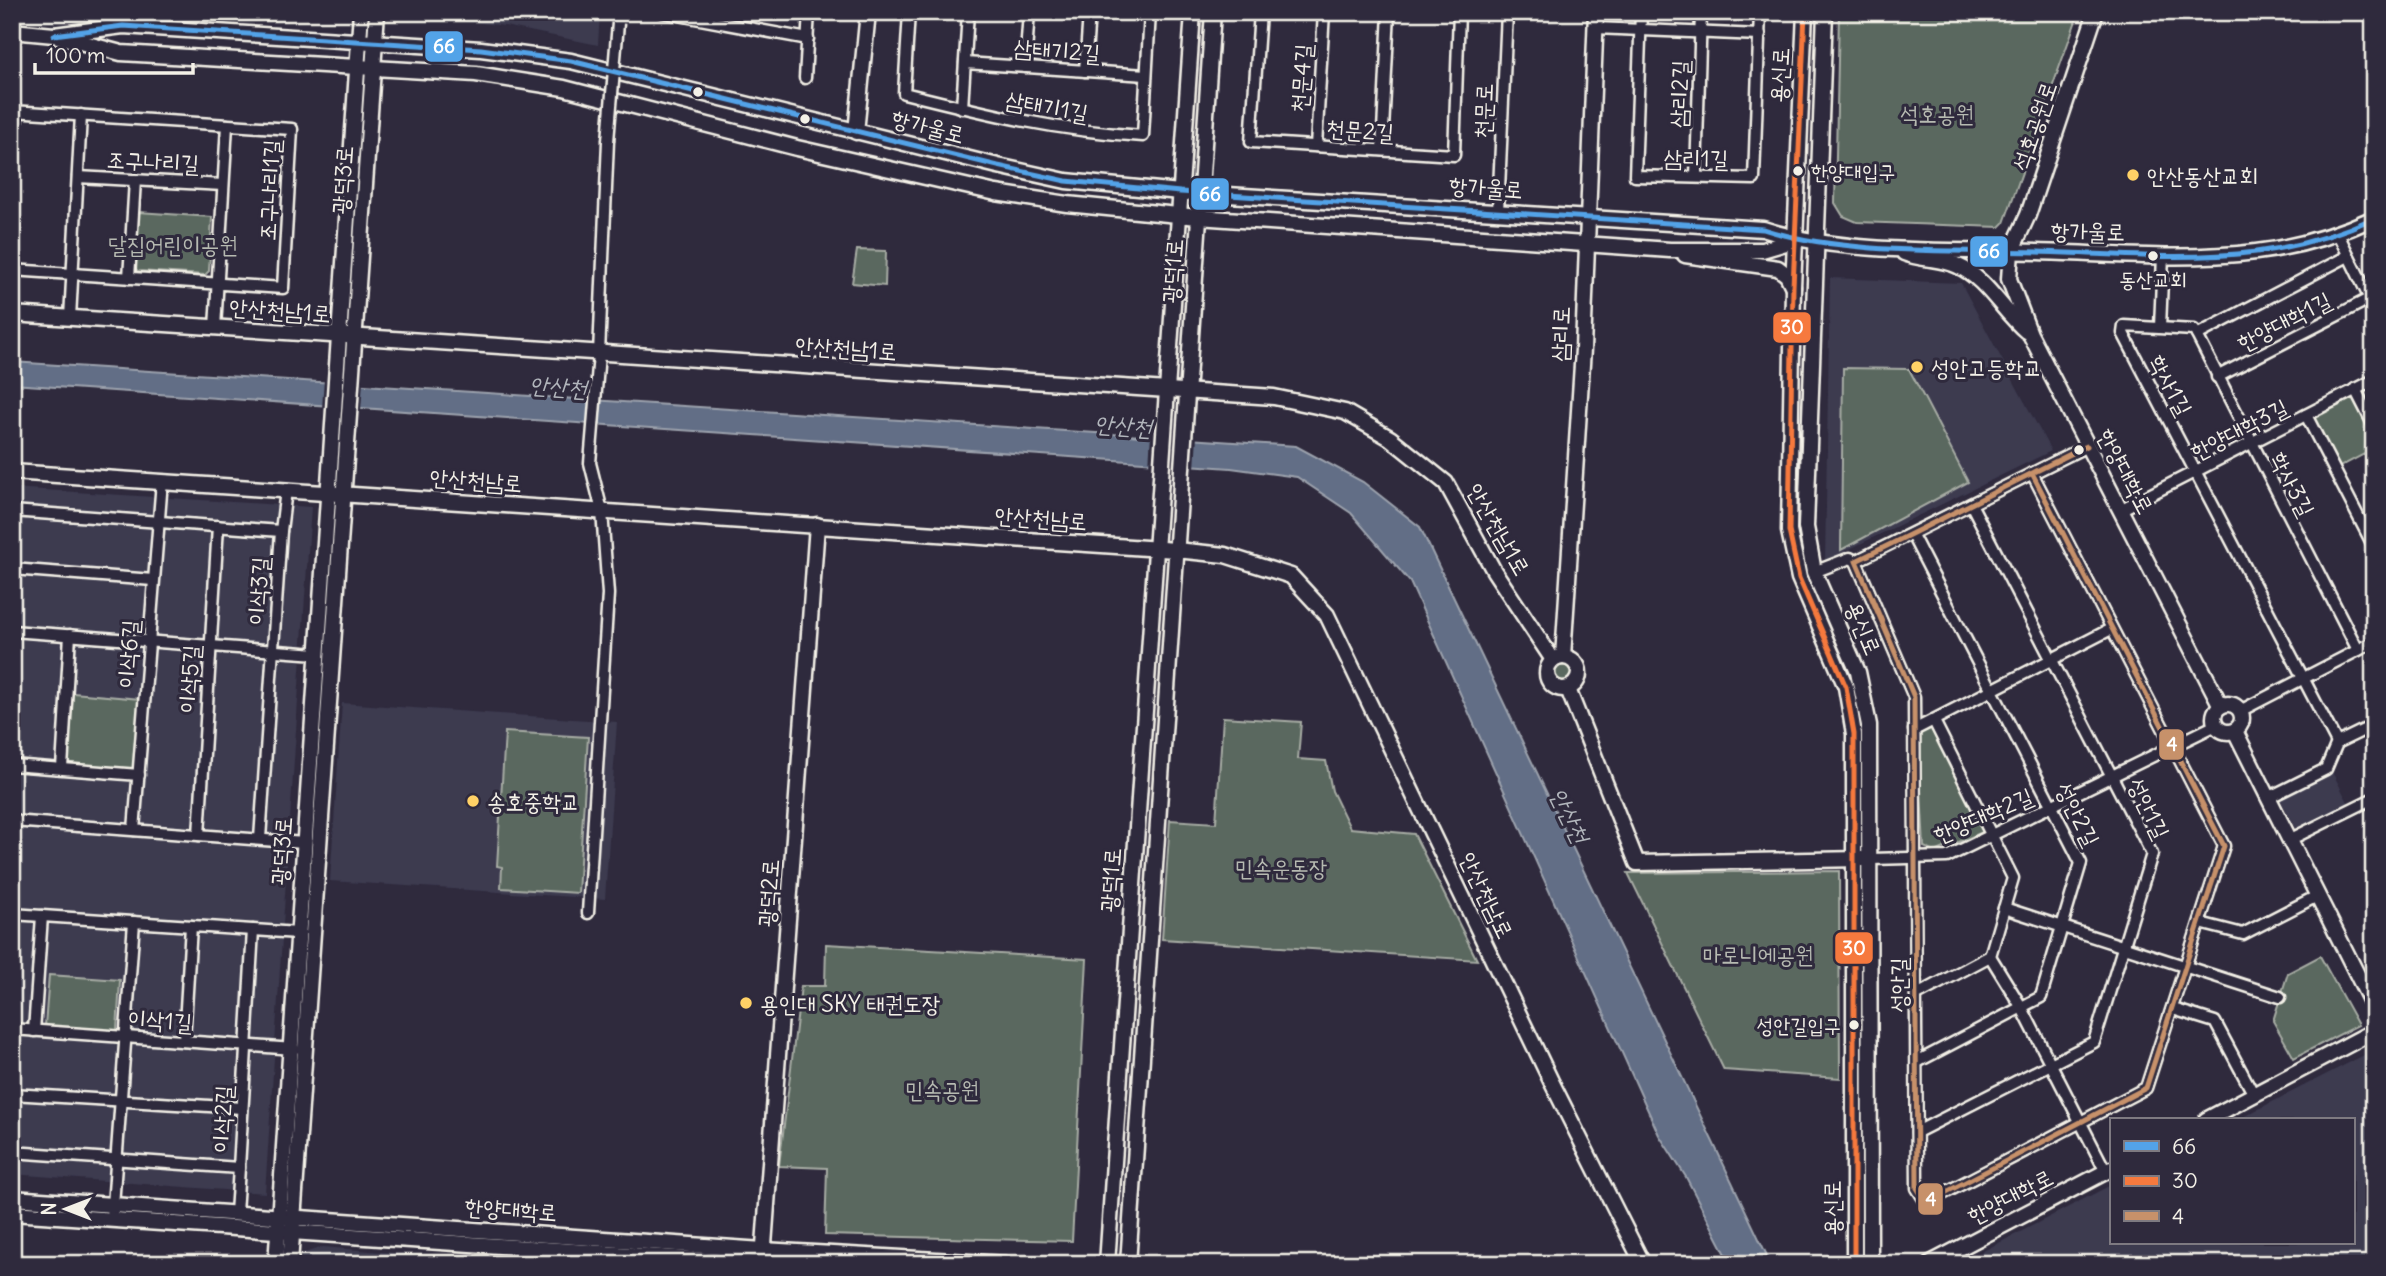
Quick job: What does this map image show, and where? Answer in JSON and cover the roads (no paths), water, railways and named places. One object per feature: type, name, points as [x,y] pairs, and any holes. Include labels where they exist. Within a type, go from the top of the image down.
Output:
[{"type":"street","name":"광덕3로","points":[[361,12],[367,41]]},
{"type":"street","name":"광덕3로","points":[[276,1264],[285,1231],[367,41],[377,12]]},
{"type":"street","points":[[662,12],[808,39]]},
{"type":"street","points":[[805,78],[809,12]]},
{"type":"street","points":[[856,132],[868,12]]},
{"type":"street","name":"삼태기1길","points":[[909,12],[904,93],[1009,120],[1079,133],[1143,136],[1150,12]]},
{"type":"street","points":[[962,108],[968,12]]},
{"type":"street","points":[[1025,67],[1029,12]]},
{"type":"street","points":[[1085,71],[1089,12]]},
{"type":"street","name":"광덕1로","points":[[1107,1264],[1193,12]]},
{"type":"street","name":"광덕1로","points":[[1128,1264],[1213,12]]},
{"type":"street","name":"천문2길","points":[[1260,12],[1251,142],[1454,155],[1459,12]]},
{"type":"street","name":"천문4길","points":[[1316,146],[1324,12]]},
{"type":"street","points":[[1382,150],[1389,12]]},
{"type":"street","name":"천문로","points":[[1498,211],[1507,12]]},
{"type":"street","name":"삼리로","points":[[1558,658],[1583,349],[1596,12]]},
{"type":"street","name":"삼리1길","points":[[1641,12],[1635,176],[1754,179],[1760,12]]},
{"type":"street","name":"삼리2길","points":[[1696,177],[1701,12]]},
{"type":"street","name":"용신로","points":[[1805,12],[1793,287],[1789,531],[1799,578],[1846,687],[1854,734],[1854,1264]]},
{"type":"street","name":"용신로","points":[[1825,12],[1807,527],[1814,572],[1858,672],[1869,725],[1870,1264]]},
{"type":"street","name":"석호공원로","points":[[2011,252],[2028,215],[2096,12]]},
{"type":"street","points":[[588,913],[608,594],[602,511],[590,463],[598,362],[608,141],[618,17]]},
{"type":"street","name":"항가울로","points":[[12,31],[54,34],[123,26],[481,49],[571,61],[1066,181],[1180,192],[1763,229],[1796,240],[1889,247],[2163,256],[2258,252],[2338,234],[2374,218]]},
{"type":"street","points":[[1595,28],[1759,35]]},
{"type":"street","name":"항가울로","points":[[54,34],[121,53],[476,74],[564,88],[797,148],[996,193],[1067,204],[1198,217],[1670,250],[1762,250],[1796,240]]},
{"type":"street","name":"삼태기2길","points":[[965,63],[1146,75]]},
{"type":"street","name":"조구나리1길","points":[[12,186],[15,111],[292,129],[283,288],[12,270]]},
{"type":"street","points":[[78,177],[81,115]]},
{"type":"street","points":[[223,185],[227,125]]},
{"type":"street","name":"조구나리길","points":[[70,318],[78,177],[223,185],[215,328]]},
{"type":"street","points":[[129,278],[135,180]]},
{"type":"street","name":"한양대학1길","points":[[2217,377],[2372,303],[2338,234]]},
{"type":"street","points":[[1889,247],[1913,257],[1958,265],[2030,334]]},
{"type":"street","points":[[1670,250],[1702,260],[1778,268],[1787,275],[1793,287]]},
{"type":"street","name":"한양대학로","points":[[2011,252],[2009,279],[2030,334],[2221,706]]},
{"type":"street","points":[[2160,327],[2163,256]]},
{"type":"street","name":"학사1길","points":[[2337,743],[2123,332],[2124,326],[2160,327],[2194,330],[2197,335],[2348,256]]},
{"type":"street","name":"안산천남1로","points":[[12,314],[215,328],[346,343],[598,362],[1167,390],[1186,399],[1274,397],[1345,412],[1390,438],[1446,484],[1494,571],[1558,658]]},
{"type":"street","name":"학사3길","points":[[2197,335],[2358,650]]},
{"type":"street","name":"한양대학3길","points":[[2120,510],[2374,380]]},
{"type":"street","points":[[2355,389],[2374,426]]},
{"type":"street","points":[[2306,415],[2374,547]]},
{"type":"street","points":[[1814,572],[1850,558],[1856,561],[2087,446]]},
{"type":"street","name":"성안길","points":[[1856,561],[1914,697],[1917,1188],[1924,1199],[1933,1199],[2146,1088],[2224,846],[2032,473]]},
{"type":"street","name":"안산천남로","points":[[13,476],[162,481],[1155,548],[1225,555],[1291,576],[1327,615],[1551,1082],[1643,1264]]},
{"type":"street","name":"이삭6길","points":[[134,830],[162,481]]},
{"type":"street","points":[[281,531],[286,490]]},
{"type":"street","name":"광덕3로","points":[[298,1048],[298,933],[304,843],[317,654],[335,493]]},
{"type":"street","name":"성안1길","points":[[1917,1132],[2094,1042],[2152,854],[1970,504]]},
{"type":"street","name":"이삭3길","points":[[12,511],[281,531],[260,839]]},
{"type":"street","name":"광덕2로","points":[[763,1259],[817,525]]},
{"type":"street","name":"이삭5길","points":[[199,835],[218,526]]},
{"type":"street","name":"성안2길","points":[[1912,535],[2081,863],[2041,997],[1917,1062]]},
{"type":"street","points":[[12,569],[153,580]]},
{"type":"street","points":[[1914,730],[2111,629]]},
{"type":"street","points":[[12,631],[317,654]]},
{"type":"street","points":[[62,768],[70,635]]},
{"type":"street","points":[[2240,711],[2374,642]]},
{"type":"street","points":[[1558,658],[1574,660],[1579,669],[1579,679],[1568,689],[1558,689],[1550,682],[1547,672],[1558,658]]},
{"type":"street","points":[[1568,689],[1637,863],[1871,859]]},
{"type":"street","points":[[2234,705],[2240,711],[2242,720],[2235,731],[2226,733],[2216,725],[2215,712],[2221,706],[2234,705]]},
{"type":"street","points":[[1917,995],[1990,956],[2013,877],[1934,721]]},
{"type":"street","name":"한양대학2길","points":[[1871,859],[1947,857],[2216,725]]},
{"type":"street","points":[[2270,797],[2326,769],[2337,743],[2370,727],[2374,734]]},
{"type":"street","points":[[2235,731],[2374,1008]]},
{"type":"street","points":[[12,765],[139,775]]},
{"type":"street","points":[[2291,839],[2374,798]]},
{"type":"street","points":[[12,821],[304,843]]},
{"type":"street","points":[[2200,923],[2243,934],[2319,895]]},
{"type":"street","points":[[2004,908],[2280,996]]},
{"type":"street","points":[[12,914],[298,933]]},
{"type":"street","points":[[34,1031],[42,916]]},
{"type":"street","points":[[112,1212],[134,922]]},
{"type":"street","points":[[184,1041],[191,926]]},
{"type":"street","name":"이삭2길","points":[[12,1153],[239,1168],[253,930]]},
{"type":"street","points":[[1990,956],[2022,1008],[2109,1171]]},
{"type":"street","points":[[2173,1009],[2215,1022],[2254,1095]]},
{"type":"street","name":"이삭1길","points":[[12,1029],[298,1048]]},
{"type":"street","points":[[2210,1118],[2374,1031]]},
{"type":"street","points":[[12,1094],[242,1108]]},
{"type":"street","points":[[236,1213],[239,1168]]},
{"type":"street","name":"한양대학로","points":[[1929,1264],[2109,1171]]},
{"type":"street","name":"한양대학로","points":[[12,1198],[285,1231],[763,1259],[1006,1264]]},
{"type":"street","name":"한양대학로","points":[[12,1213],[236,1213],[286,1216],[763,1259]]},
{"type":"street","name":"광덕3로","points":[[285,1231],[290,1264]]},
{"type":"water","points":[[12,362],[1296,446],[1363,482],[1420,527],[1771,1264],[1731,1264],[1686,1177],[1659,1135],[1410,582],[1351,513],[1297,477],[1231,468],[12,384]]},
{"type":"place","name":"한양대입구","points":[[1798,171]]},
{"type":"place","name":"안산동산교회","points":[[2133,175]]},
{"type":"place","name":"동산교회","points":[[2153,256]]},
{"type":"place","name":"성안고등학교","points":[[1917,367]]},
{"type":"place","name":"송호중학교","points":[[473,801]]},
{"type":"place","name":"용인대 SKY 태권도장","points":[[746,1003]]},
{"type":"place","name":"성안길입구","points":[[1854,1025]]},
{"type":"park label","name":"석호공원","points":[[1937,113]]},
{"type":"park label","name":"달집어린이공원","points":[[173,244]]},
{"type":"park label","name":"민속운동장","points":[[1281,867]]},
{"type":"park label","name":"마로니에공원","points":[[1758,954]]},
{"type":"park label","name":"민속공원","points":[[942,1089]]},
{"type":"water label","name":"안산천","points":[[558,386]]},
{"type":"water label","name":"안산천","points":[[1123,425]]},
{"type":"water label","name":"안산천","points":[[1570,815]]}]
